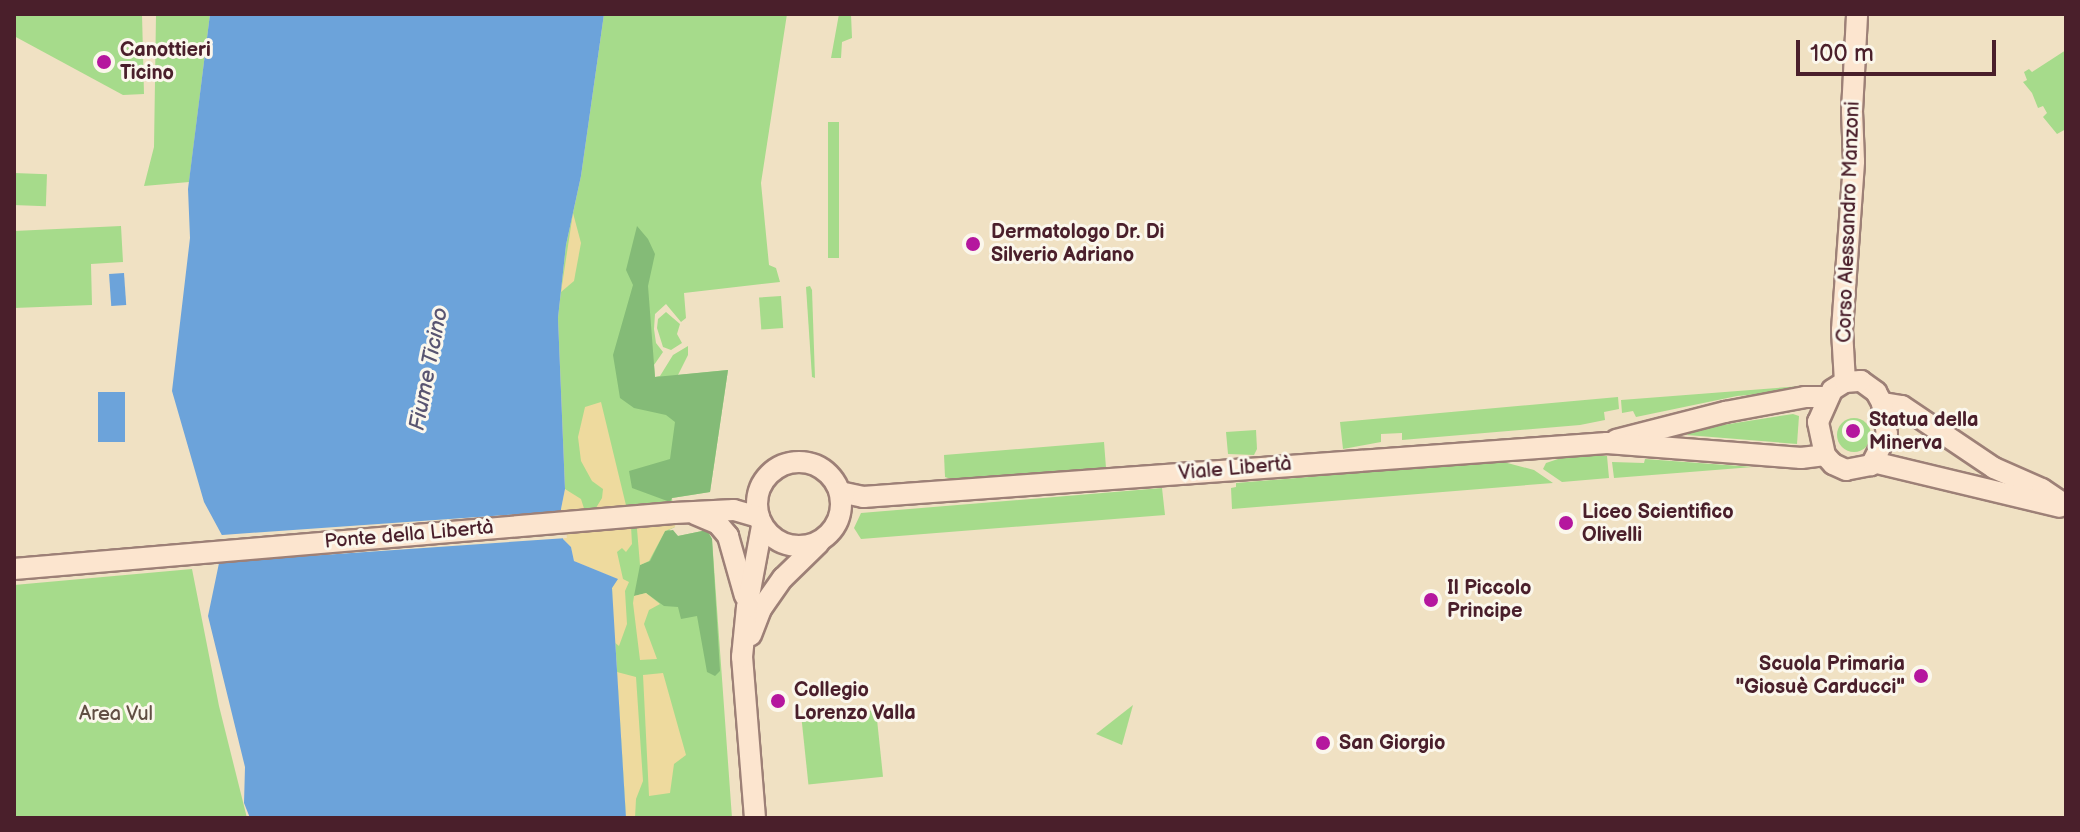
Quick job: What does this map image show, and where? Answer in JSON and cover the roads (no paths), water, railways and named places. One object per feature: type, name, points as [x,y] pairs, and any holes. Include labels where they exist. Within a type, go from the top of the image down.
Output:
[{"type":"main road","name":"Corso Alessandro Manzoni","points":[[1845,382],[1842,330],[1854,161],[1852,111],[1857,14]]},
{"type":"main road","points":[[1845,382],[1868,384],[1882,403],[1887,434],[1873,462],[1863,469],[1846,470],[1833,464],[1825,455],[1818,430],[1827,397],[1845,382]]},
{"type":"main road","name":"Viale Libertà","points":[[1607,443],[1725,412],[1805,397],[1827,397]]},
{"type":"main road","points":[[1882,403],[1902,406],[1994,468],[2042,489],[2066,507]]},
{"type":"main road","name":"Viale Libertà","points":[[840,501],[1607,443],[1793,458],[1825,455]]},
{"type":"main road","points":[[742,657],[761,609],[783,578],[834,528],[840,501],[823,469],[796,462],[770,473],[759,513],[742,657],[755,818]]},
{"type":"main road","points":[[1873,462],[2066,507]]},
{"type":"main road","points":[[683,513],[734,510],[759,513]]},
{"type":"main road","points":[[683,513],[718,524],[728,536],[747,607]]},
{"type":"main road","name":"Ponte della Libertà","points":[[14,569],[683,513]]},
{"type":"main road","points":[[759,513],[775,540],[793,547],[820,541]]},
{"type":"water","name":"Fiume Ticino","points":[[210,14],[604,14],[581,176],[566,245],[558,318],[565,489],[561,509],[563,539],[571,547],[574,561],[618,579],[612,588],[626,818],[250,818],[244,803],[245,767],[208,616],[224,539],[204,502],[172,391],[190,238],[188,189]]},
{"type":"water","points":[[124,273],[126,305],[111,306],[109,274]]},
{"type":"water","points":[[98,392],[125,392],[125,442],[98,442]]},
{"type":"place","name":"Canottieri Ticino","points":[[104,62]]},
{"type":"place","name":"Dermatologo Dr. Di Silverio Adriano","points":[[973,244]]},
{"type":"place","name":"Statua della Minerva","points":[[1853,431]]},
{"type":"place","name":"Liceo Scientifico Olivelli","points":[[1566,523]]},
{"type":"place","name":"Il Piccolo Principe","points":[[1431,600]]},
{"type":"place","name":"Scuola Primaria \"Giosuè Carducci\"","points":[[1921,676]]},
{"type":"place","name":"Collegio Lorenzo Valla","points":[[778,701]]},
{"type":"place","name":"San Giorgio","points":[[1323,743]]},
{"type":"park label","name":"Area Vul","points":[[116,714]]}]
